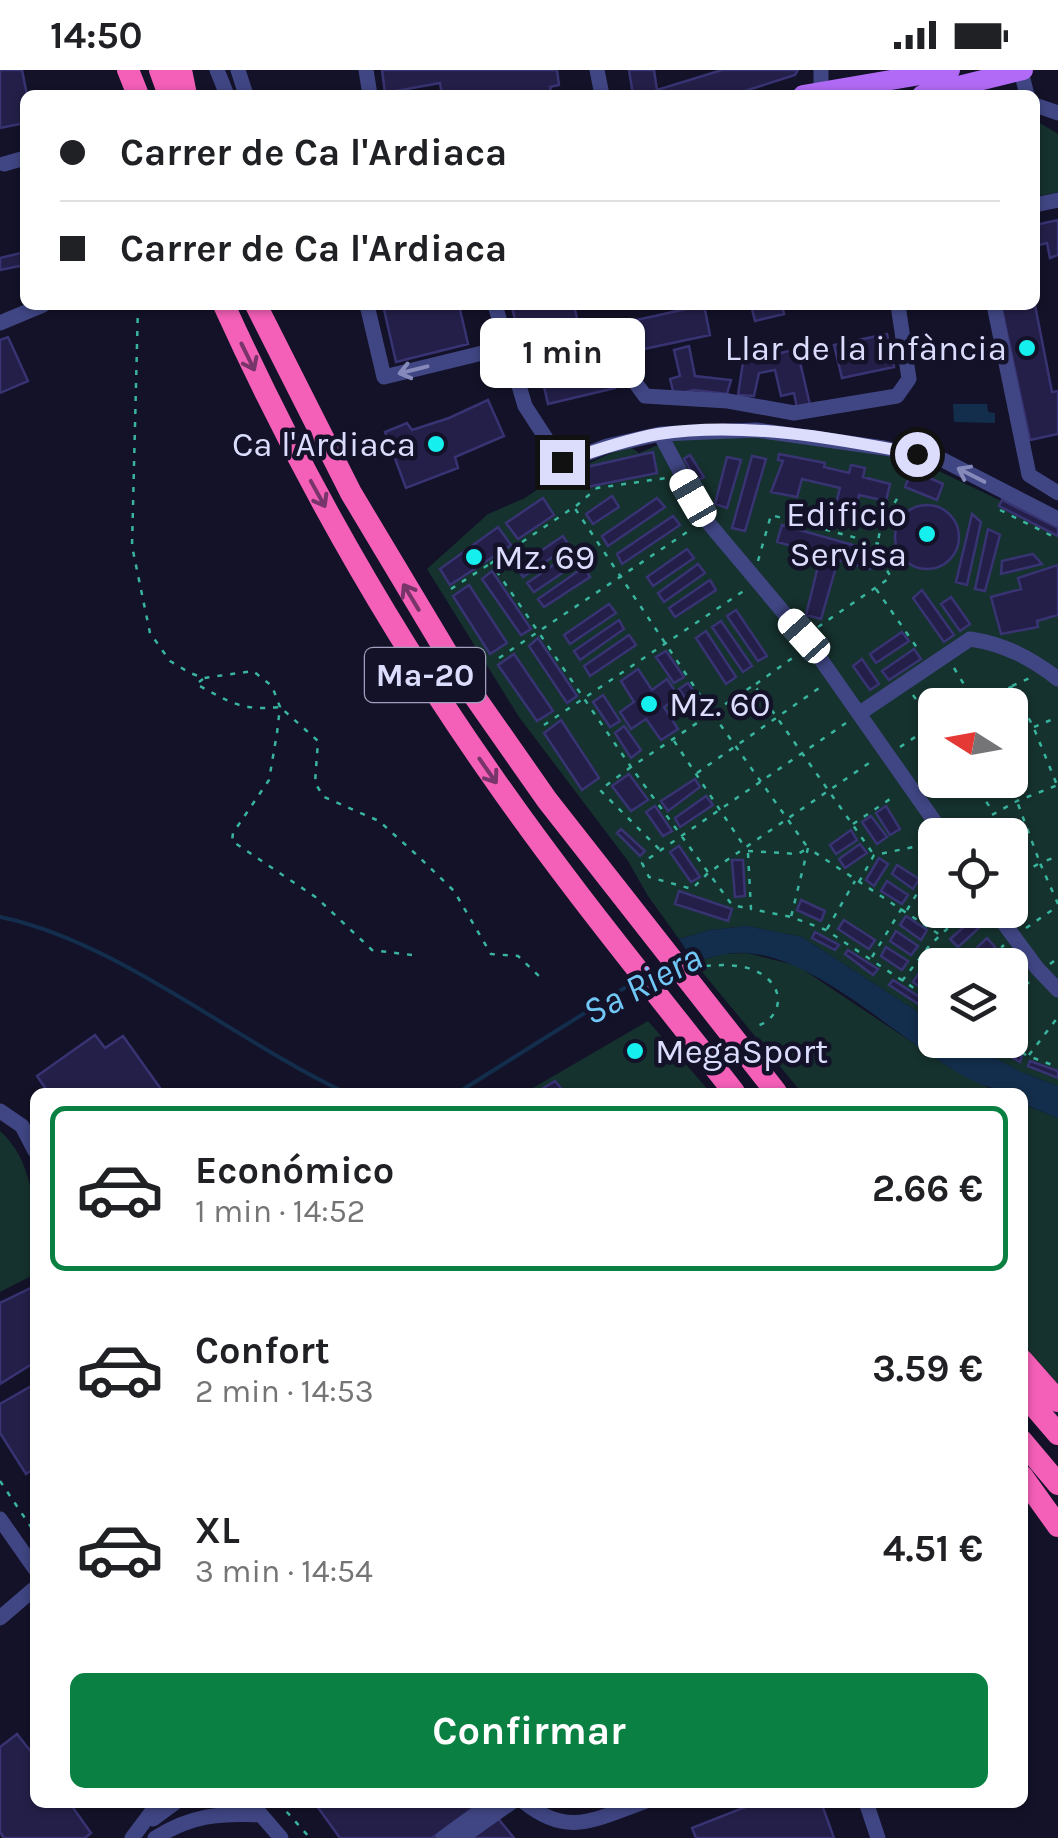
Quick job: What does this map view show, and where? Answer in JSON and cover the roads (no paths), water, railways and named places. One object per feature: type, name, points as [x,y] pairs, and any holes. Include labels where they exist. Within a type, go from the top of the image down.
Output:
[{"type":"highway","name":"Ma-20","points":[[226,310],[306,472],[392,624],[490,773],[731,1088]]},
{"type":"highway","name":"Ma-20","points":[[258,310],[325,445],[433,633],[524,770],[773,1088]]},
{"type":"highway","points":[[1028,1367],[1058,1401]]},
{"type":"highway","points":[[1028,1399],[1058,1434]]},
{"type":"highway","points":[[1028,1448],[1058,1484]]},
{"type":"highway","points":[[1028,1484],[1058,1526]]},
{"type":"main road","points":[[816,87],[950,70]]},
{"type":"main road","points":[[942,90],[1022,70]]},
{"type":"street","points":[[4,164],[20,159]]},
{"type":"street","points":[[0,324],[31,310]]},
{"type":"street","points":[[367,310],[384,377],[508,347]]},
{"type":"street","points":[[497,310],[525,406],[562,462],[606,446],[660,434],[756,430],[943,460],[1058,520]]},
{"type":"street","points":[[636,385],[645,396],[728,401],[794,413],[898,396],[910,379],[899,310]]},
{"type":"street","points":[[995,310],[1029,475],[1058,492]]},
{"type":"street","points":[[660,434],[706,520],[807,640],[932,818]]},
{"type":"street","points":[[860,714],[970,639],[992,642],[1034,660],[1052,674]]},
{"type":"street","points":[[1006,928],[1058,990]]},
{"type":"street","points":[[0,1111],[22,1126],[30,1141]]},
{"type":"street","points":[[0,1519],[30,1563]]},
{"type":"street","points":[[0,1618],[30,1592]]},
{"type":"street","points":[[154,1832],[172,1808]]},
{"type":"street","points":[[154,1832],[196,1808]]},
{"type":"street","points":[[132,1838],[216,1813],[251,1808]]},
{"type":"street","points":[[259,1808],[281,1838]]},
{"type":"street","points":[[443,1838],[485,1808]]},
{"type":"street","points":[[461,1838],[504,1808]]},
{"type":"street","points":[[531,1808],[542,1818],[572,1827],[627,1808]]},
{"type":"street","points":[[868,1808],[878,1838]]},
{"type":"water","points":[[953,404],[987,404],[988,412],[995,413],[995,423],[954,422]]},
{"type":"water","points":[[747,926],[802,937],[918,1012],[918,1046],[843,993],[795,966],[747,953],[694,962],[679,939],[710,930]]},
{"type":"water","points":[[935,1058],[995,1058],[1058,1086],[1058,1118],[1028,1106],[1028,1088],[993,1088]]},
{"type":"waterway","name":"Sa Riera","points":[[0,917],[88,947],[336,1088]]},
{"type":"waterway","name":"Sa Riera","points":[[465,1088],[634,982]]},
{"type":"place","name":"Llar de la infància","points":[[1027,348]]},
{"type":"place","name":"Ca l'Ardiaca","points":[[436,444]]},
{"type":"place","name":"Edificio Servisa","points":[[927,534]]},
{"type":"place","name":"Mz. 69","points":[[474,557]]},
{"type":"place","name":"Mz. 60","points":[[649,704]]},
{"type":"place","name":"MegaSport","points":[[635,1051]]}]
